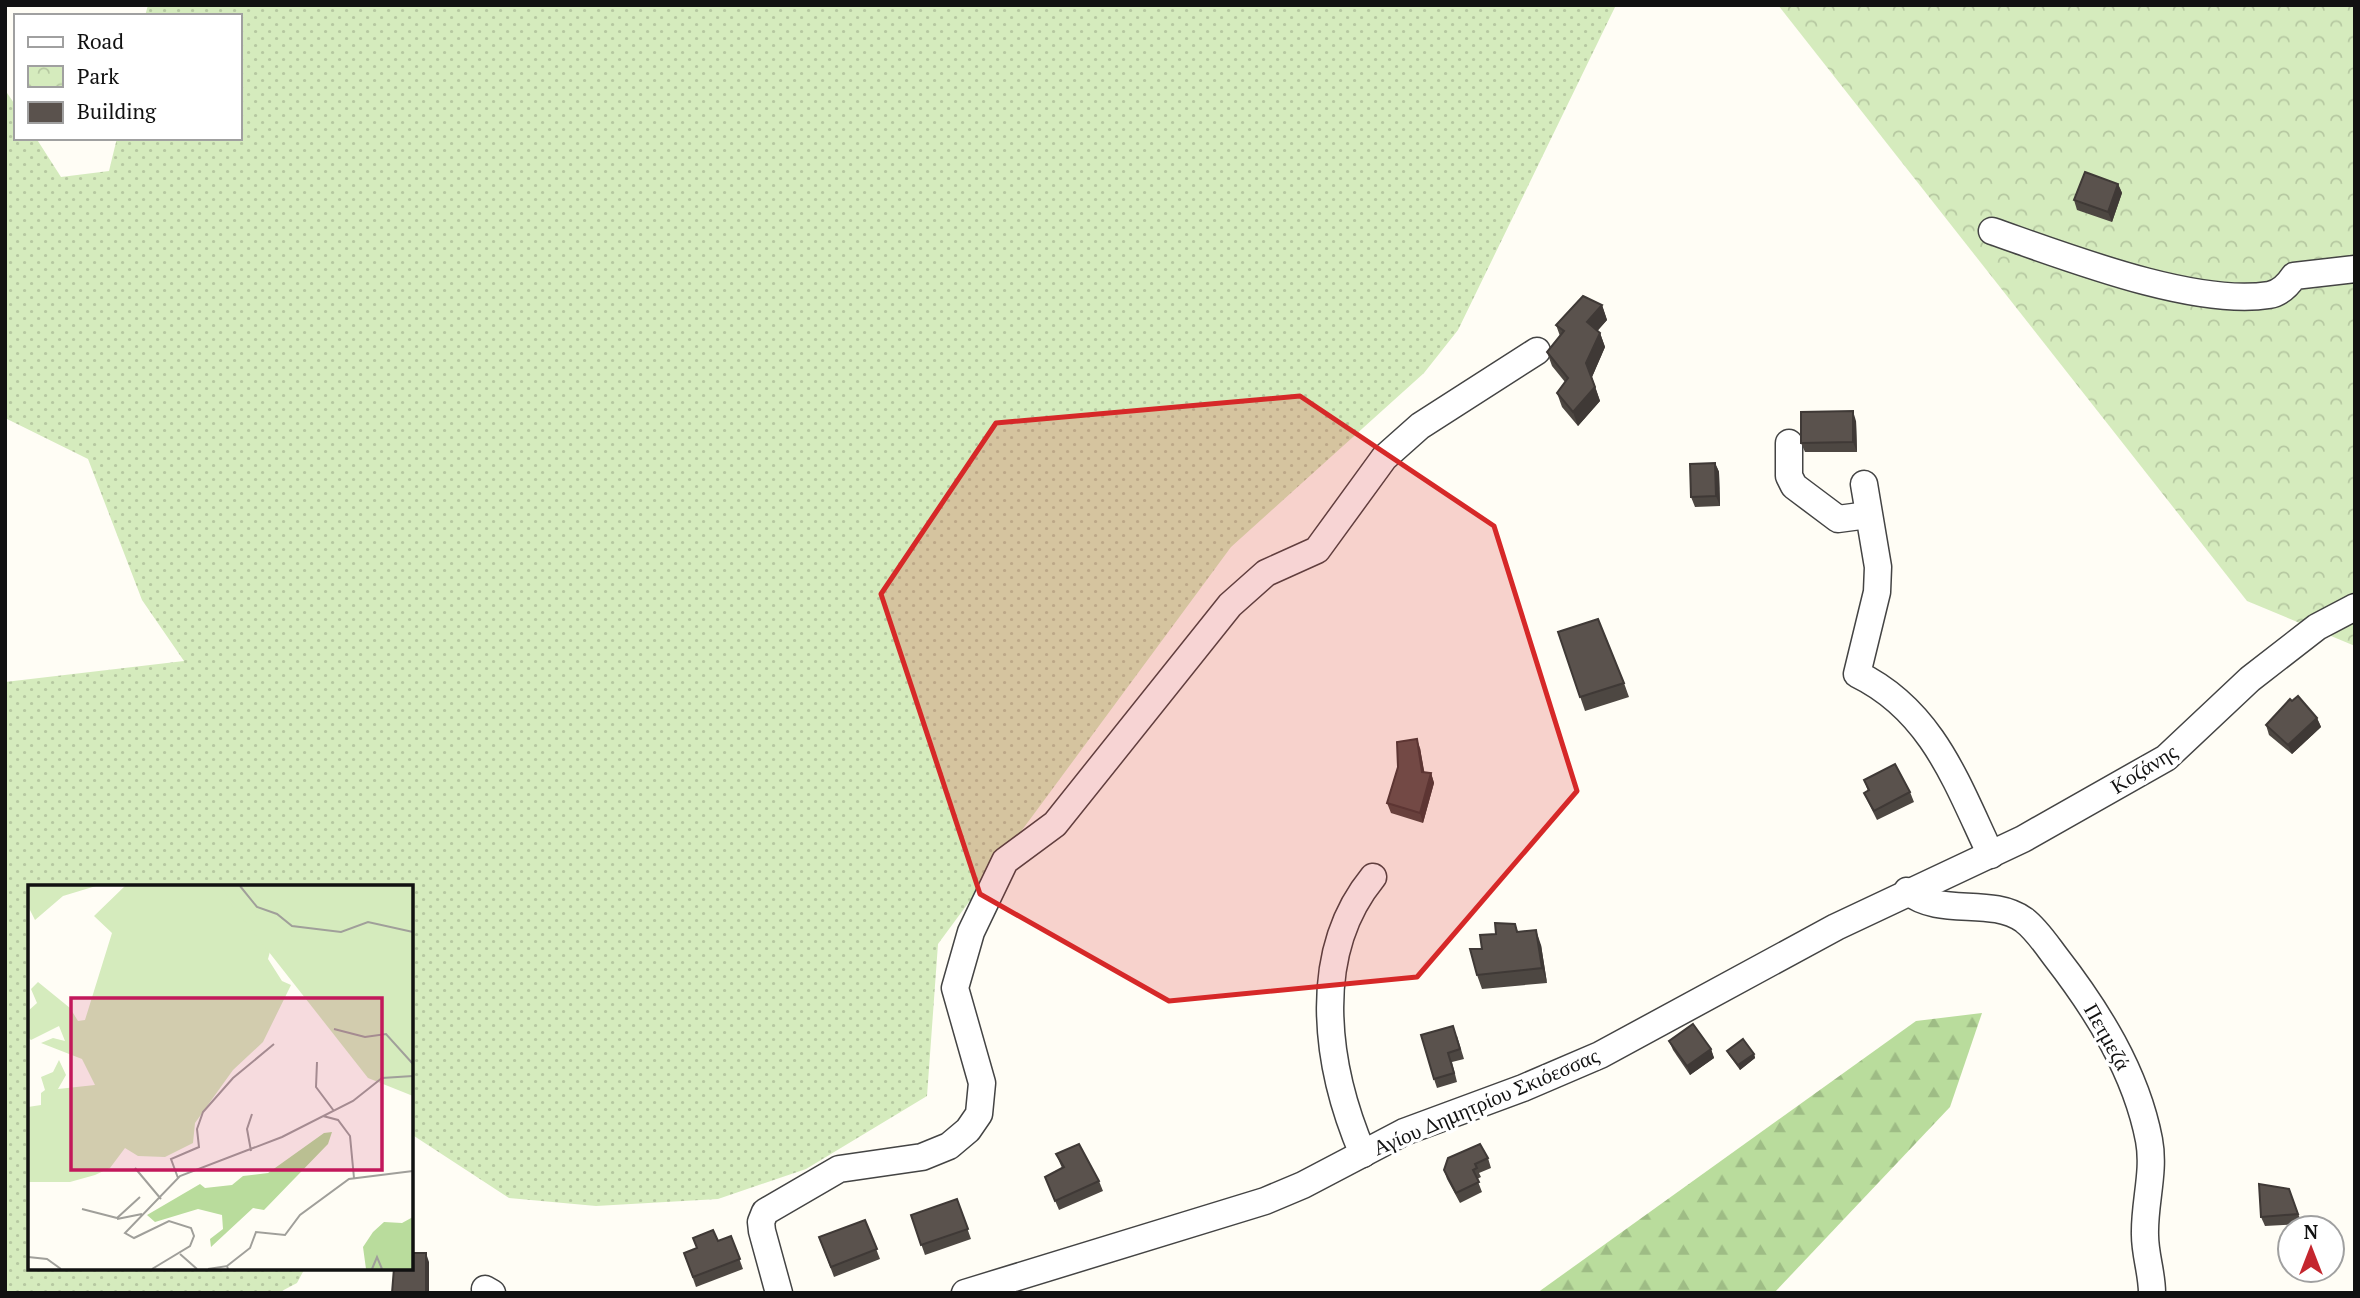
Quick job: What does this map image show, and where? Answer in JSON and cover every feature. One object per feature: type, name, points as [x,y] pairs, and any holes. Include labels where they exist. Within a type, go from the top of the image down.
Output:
[{"type":"street","points":[[1992,231],[2085,263],[2170,286],[2229,296],[2272,295],[2285,288],[2294,276],[2355,270]]},
{"type":"street","points":[[779,1293],[762,1231],[761,1222],[765,1212],[839,1169],[863,1164],[900,1163],[938,1152],[968,1130],[979,1114],[982,1076],[955,989],[971,932],[1005,861],[1055,824],[1230,605],[1266,573],[1317,550],[1384,458],[1420,426],[1537,351]]},
{"type":"street","points":[[1789,443],[1789,476],[1794,486],[1838,519],[1868,515]]},
{"type":"street","points":[[1864,484],[1878,567],[1877,592],[1857,674],[1892,693],[1905,705],[1935,744],[1991,855]]},
{"type":"street","name":"Κοζάνης","points":[[1908,891],[1991,855],[2166,758],[2250,679],[2317,627],[2355,607]]},
{"type":"street","points":[[1363,1154],[1349,1120],[1336,1074],[1331,1025],[1331,989],[1336,954],[1346,920],[1373,877]]},
{"type":"street","name":"Αγίου Δημητρίου Σκιόεσσας","points":[[965,1293],[1265,1201],[1412,1129],[1523,1088],[1600,1055],[1767,962],[1908,891]]},
{"type":"street","name":"Πετμεζά","points":[[1908,891],[1927,903],[2002,911],[2023,920],[2073,980],[2103,1026],[2133,1088],[2149,1139],[2152,1163],[2145,1236],[2152,1293]]},
{"type":"highlighted area","points":[[1300,396],[1494,526],[1577,791],[1417,977],[1169,1001],[980,894],[881,594],[996,423]]},
{"type":"green space","points":[[148,5],[1616,5],[1458,330],[1424,373],[1231,547],[938,944],[927,1096],[806,1169],[718,1199],[596,1206],[509,1198],[413,1135],[413,885],[28,885],[28,1270],[304,1270],[297,1283],[278,1293],[5,1293],[5,682],[184,661],[142,600],[88,459],[5,418],[5,90],[14,103],[14,140],[37,140],[61,177],[109,171],[117,140],[242,140],[242,14],[146,14]]},
{"type":"green space","points":[[1778,5],[2355,5],[2355,646],[2247,601]]},
{"type":"green space","points":[[1982,1013],[1950,1107],[1774,1293],[1537,1293],[1916,1021]]},
{"type":"building","points":[[2085,172],[2118,184],[2108,212],[2074,200]]},
{"type":"building","points":[[1583,296],[1602,305],[1587,322],[1600,333],[1586,363],[1595,387],[1573,412],[1557,393],[1568,378],[1547,352],[1564,331],[1556,325]]},
{"type":"building","points":[[1853,411],[1853,442],[1801,443],[1801,412]]},
{"type":"building","points":[[1715,463],[1716,496],[1691,497],[1690,464]]},
{"type":"building","points":[[1598,619],[1624,683],[1580,697],[1558,632]]},
{"type":"building","points":[[2298,696],[2317,718],[2288,745],[2266,725],[2290,699],[2292,701]]},
{"type":"building","points":[[1417,739],[1422,772],[1431,773],[1420,813],[1387,803],[1398,767],[1397,742]]},
{"type":"building","points":[[1895,764],[1910,792],[1874,811],[1864,793],[1869,790],[1864,780]]},
{"type":"building","points":[[1495,923],[1515,924],[1517,932],[1536,930],[1542,968],[1477,975],[1470,949],[1482,949],[1480,935],[1496,934]]},
{"type":"building","points":[[1693,1024],[1711,1049],[1687,1066],[1669,1041]]},
{"type":"building","points":[[1453,1026],[1460,1049],[1448,1053],[1454,1073],[1434,1079],[1421,1035]]},
{"type":"building","points":[[1743,1039],[1754,1054],[1738,1065],[1727,1051]]},
{"type":"building","points":[[1079,1144],[1099,1181],[1055,1201],[1045,1177],[1064,1167],[1056,1154]]},
{"type":"building","points":[[1480,1144],[1488,1158],[1475,1164],[1477,1168],[1473,1170],[1479,1182],[1456,1193],[1444,1170],[1448,1158]]},
{"type":"building","points":[[2259,1184],[2289,1189],[2298,1214],[2261,1217]]},
{"type":"building","points":[[957,1199],[968,1229],[921,1245],[911,1215]]},
{"type":"building","points":[[865,1220],[877,1249],[831,1267],[819,1237]]},
{"type":"building","points":[[713,1230],[718,1241],[731,1236],[740,1259],[693,1277],[684,1253],[697,1248],[693,1238]]},
{"type":"building","points":[[413,1253],[426,1253],[426,1293],[392,1293],[394,1270],[413,1270]]}]
